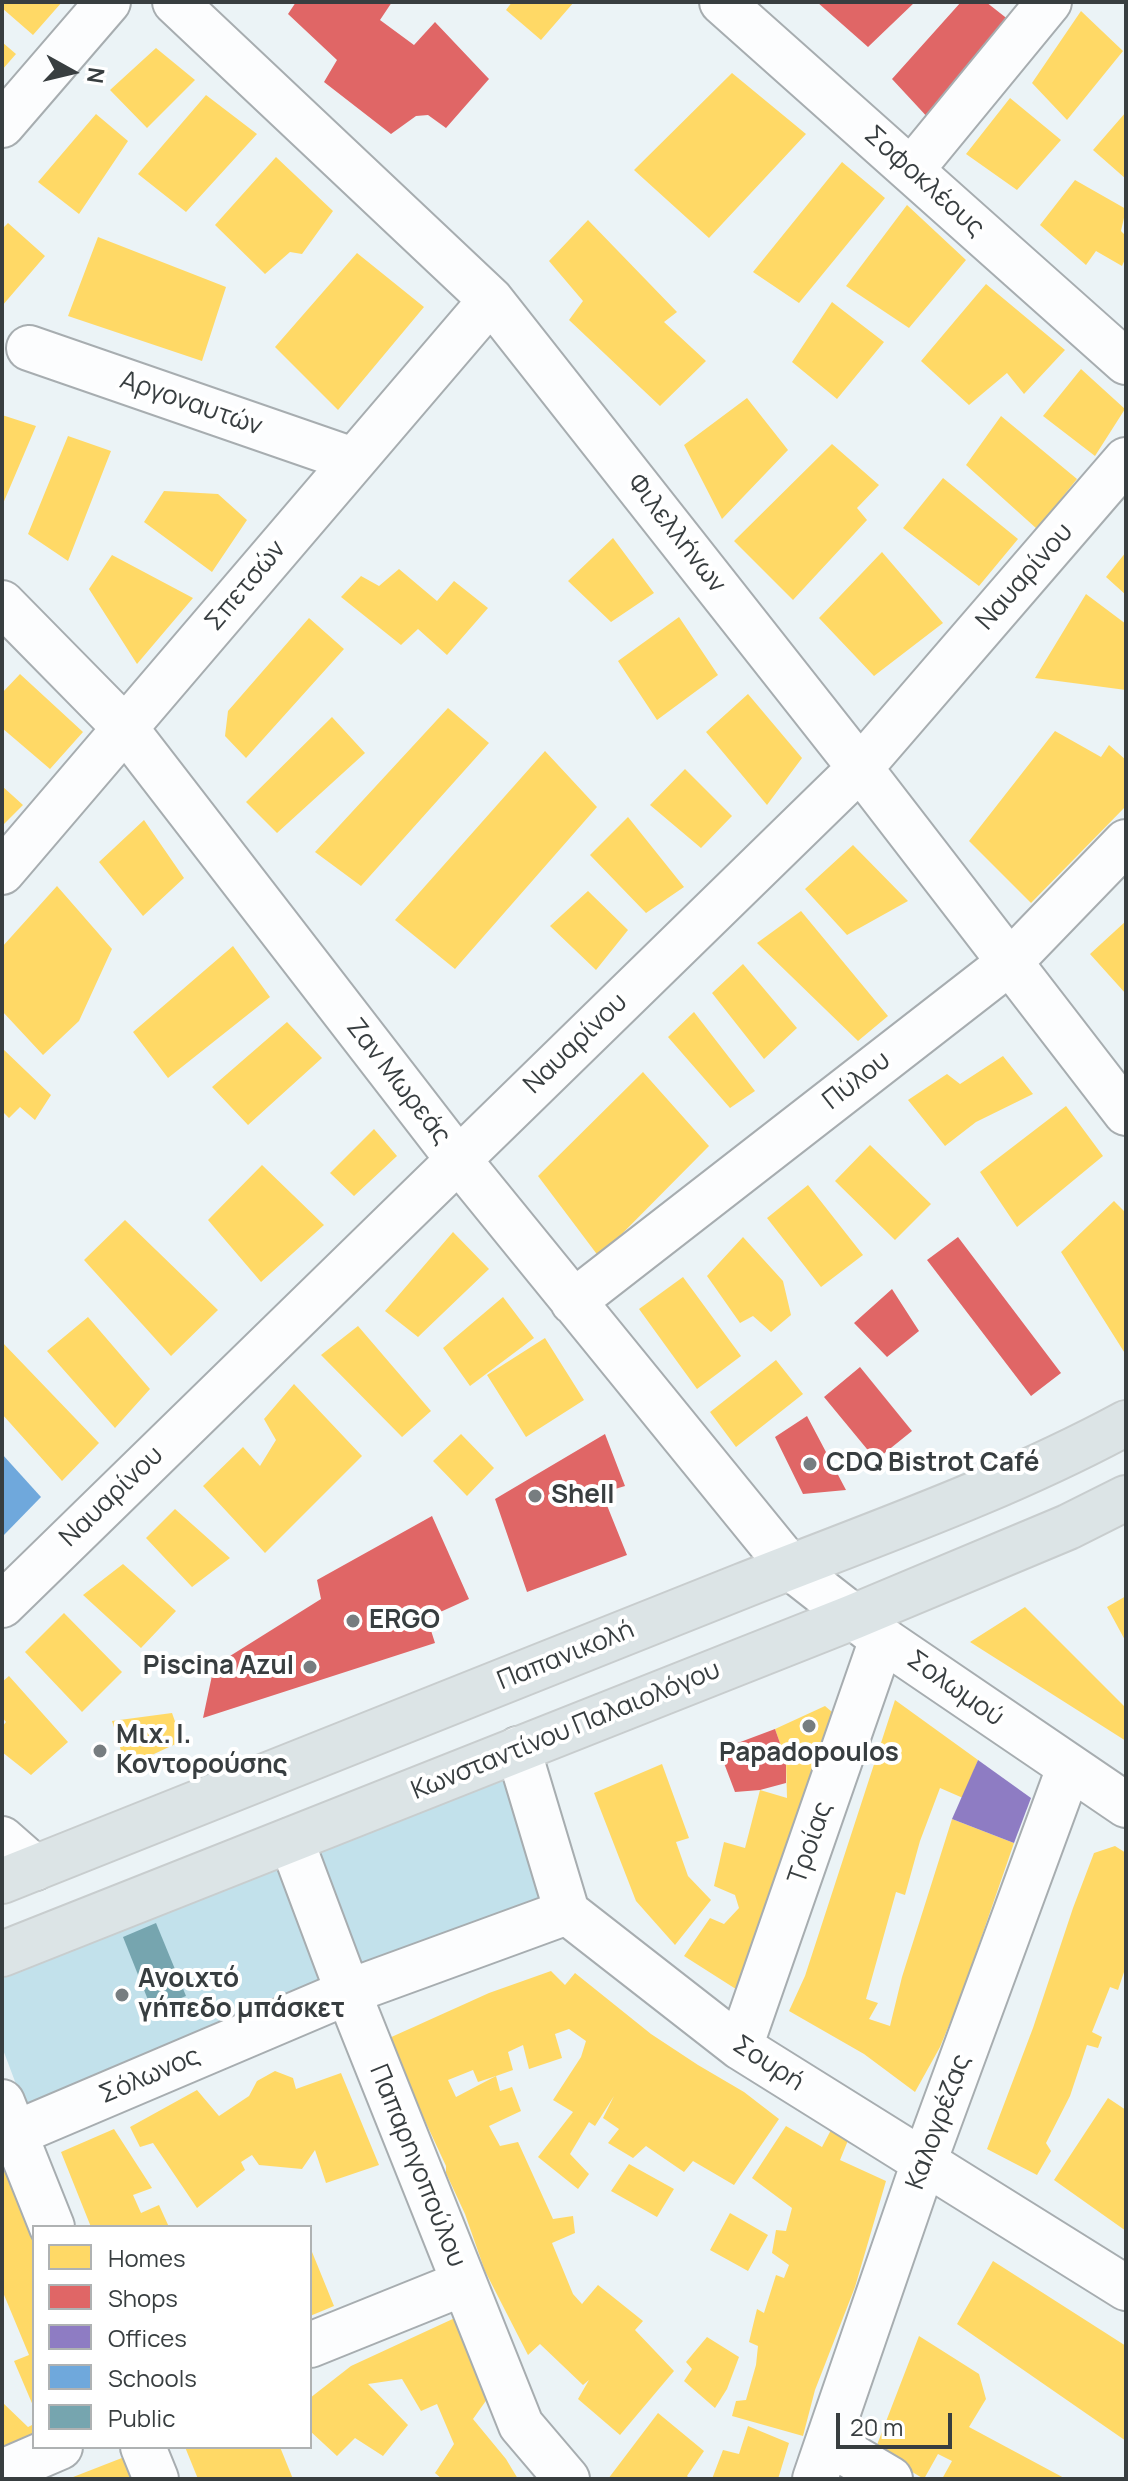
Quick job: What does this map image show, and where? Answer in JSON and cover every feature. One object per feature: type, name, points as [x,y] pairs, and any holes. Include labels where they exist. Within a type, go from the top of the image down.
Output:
[{"type":"main road","name":"Παπανικολή","points":[[19,1874],[845,1547],[991,1486],[1126,1423]]},
{"type":"main road","name":"Κωνσταντίνου Παλαιολόγου","points":[[2,1954],[518,1749],[868,1628],[1126,1498]]},
{"type":"street","points":[[2,125],[108,2]]},
{"type":"street","name":"Φιλελλήνων","points":[[175,2],[491,300],[860,768],[1126,1113]]},
{"type":"street","name":"Σοφοκλέους","points":[[722,2],[1126,362]]},
{"type":"street","points":[[911,170],[1049,2]]},
{"type":"street","name":"Σπετσών","points":[[2,872],[491,300]]},
{"type":"street","name":"Αργοναυτών","points":[[29,348],[353,460]]},
{"type":"street","name":"Ναυαρίνου","points":[[2,1605],[860,768],[1126,460]]},
{"type":"street","name":"Ζαν Μωρεάς","points":[[2,603],[125,728],[457,1158],[790,1567]]},
{"type":"street","name":"Πύλου","points":[[573,1302],[1009,963],[1126,842]]},
{"type":"street","name":"Σολωμού","points":[[790,1567],[868,1628],[1126,1805]]},
{"type":"street","name":"Τροίας","points":[[740,2047],[868,1628]]},
{"type":"street","points":[[518,1749],[567,1912]]},
{"type":"street","name":"Καλογρέζας","points":[[822,2461],[924,2162],[1069,1768]]},
{"type":"street","points":[[2,1839],[19,1874]]},
{"type":"street","name":"Παπαρηγοπούλου","points":[[291,1840],[348,1992],[521,2425],[567,2479]]},
{"type":"street","name":"Σουρή","points":[[567,1912],[740,2047],[1126,2288]]},
{"type":"street","name":"Σόλωνος","points":[[6,2125],[348,1992],[567,1912]]},
{"type":"street","points":[[6,2125],[51,2225]]},
{"type":"street","points":[[312,2344],[464,2283]]},
{"type":"street","points":[[2,2472],[55,2449]]},
{"type":"street","points":[[144,2449],[156,2479]]},
{"type":"street","points":[[822,2461],[890,2479]]},
{"type":"shaded area","points":[[507,1776],[556,1901],[356,1979],[307,1854]]},
{"type":"shaded area","points":[[285,1863],[333,1988],[25,2108],[2,2047],[2,1973]]},
{"type":"building: Homes","points":[[2,2],[62,2],[33,35],[2,8]]},
{"type":"building: Homes","points":[[512,2],[574,2],[541,40],[506,10]]},
{"type":"building: Homes","points":[[1081,11],[1123,51],[1067,120],[1032,83]]},
{"type":"building: Homes","points":[[2,42],[16,54],[2,70]]},
{"type":"building: Homes","points":[[156,48],[195,80],[147,128],[110,90]]},
{"type":"building: Homes","points":[[732,73],[806,134],[709,238],[634,170]]},
{"type":"building: Homes","points":[[206,95],[257,134],[186,212],[138,174]]},
{"type":"building: Homes","points":[[1010,98],[1061,140],[1017,190],[966,154]]},
{"type":"building: Homes","points":[[1126,112],[1126,179],[1093,150]]},
{"type":"building: Homes","points":[[96,114],[128,141],[79,214],[38,182]]},
{"type":"building: Homes","points":[[276,157],[333,211],[302,254],[290,252],[265,274],[215,225]]},
{"type":"building: Homes","points":[[842,162],[885,198],[799,303],[753,272]]},
{"type":"building: Homes","points":[[1075,180],[1126,209],[1121,231],[1126,236],[1126,257],[1122,266],[1096,251],[1086,265],[1040,225]]},
{"type":"building: Homes","points":[[907,205],[966,260],[909,328],[846,286]]},
{"type":"building: Homes","points":[[588,220],[677,312],[664,322],[706,361],[660,406],[569,320],[583,301],[549,261]]},
{"type":"building: Homes","points":[[8,223],[45,256],[2,306],[2,229]]},
{"type":"building: Homes","points":[[98,237],[226,287],[202,361],[68,316]]},
{"type":"building: Homes","points":[[357,253],[424,307],[338,410],[275,347]]},
{"type":"building: Homes","points":[[986,284],[1065,350],[1024,394],[1007,373],[969,405],[921,361]]},
{"type":"building: Homes","points":[[832,302],[884,342],[837,399],[792,362]]},
{"type":"building: Homes","points":[[1081,369],[1125,409],[1095,456],[1043,416]]},
{"type":"building: Homes","points":[[747,398],[788,450],[722,519],[684,445]]},
{"type":"building: Homes","points":[[2,415],[36,426],[2,506]]},
{"type":"building: Homes","points":[[1001,416],[1077,479],[1037,529],[966,465]]},
{"type":"building: Homes","points":[[68,436],[111,451],[68,561],[28,534]]},
{"type":"building: Homes","points":[[832,444],[879,485],[857,508],[867,520],[793,600],[734,541]]},
{"type":"building: Homes","points":[[943,478],[1018,539],[979,586],[903,528]]},
{"type":"building: Homes","points":[[164,491],[218,494],[247,520],[212,572],[144,522]]},
{"type":"building: Homes","points":[[613,538],[654,593],[611,622],[568,581]]},
{"type":"building: Homes","points":[[882,552],[943,623],[874,676],[819,618]]},
{"type":"building: Homes","points":[[1126,552],[1126,595],[1106,577]]},
{"type":"building: Homes","points":[[112,555],[193,598],[137,664],[89,589]]},
{"type":"building: Homes","points":[[399,569],[437,601],[454,581],[488,608],[447,655],[418,629],[401,645],[341,597],[361,576],[379,586]]},
{"type":"building: Homes","points":[[1086,594],[1126,624],[1126,690],[1035,678]]},
{"type":"building: Homes","points":[[679,617],[718,675],[657,720],[618,661]]},
{"type":"building: Homes","points":[[309,618],[344,649],[246,758],[225,736],[228,711]]},
{"type":"building: Homes","points":[[20,674],[83,732],[50,769],[2,728],[2,693]]},
{"type":"building: Homes","points":[[748,694],[802,758],[767,805],[706,732]]},
{"type":"building: Homes","points":[[448,708],[489,743],[361,886],[315,852]]},
{"type":"building: Homes","points":[[332,717],[365,753],[277,833],[246,802]]},
{"type":"building: Homes","points":[[1055,731],[1101,757],[1109,745],[1126,760],[1126,806],[1031,903],[969,841]]},
{"type":"building: Homes","points":[[545,751],[597,807],[455,969],[395,920]]},
{"type":"building: Homes","points":[[685,769],[732,816],[701,848],[650,805]]},
{"type":"building: Homes","points":[[2,786],[23,805],[2,826]]},
{"type":"building: Homes","points":[[628,817],[684,887],[646,913],[590,855]]},
{"type":"building: Homes","points":[[144,820],[184,878],[143,916],[99,862]]},
{"type":"building: Homes","points":[[853,845],[908,901],[847,935],[805,889]]},
{"type":"building: Homes","points":[[57,886],[112,949],[79,1021],[43,1055],[2,1011],[2,947]]},
{"type":"building: Homes","points":[[588,891],[628,930],[596,970],[550,926]]},
{"type":"building: Homes","points":[[801,911],[888,1016],[858,1041],[757,943]]},
{"type":"building: Homes","points":[[1126,921],[1126,994],[1090,954]]},
{"type":"building: Homes","points":[[233,946],[270,997],[168,1078],[133,1032]]},
{"type":"building: Homes","points":[[743,964],[797,1028],[764,1059],[712,993]]},
{"type":"building: Homes","points":[[694,1012],[755,1091],[730,1108],[668,1037]]},
{"type":"building: Homes","points":[[287,1022],[322,1058],[248,1125],[212,1087]]},
{"type":"building: Homes","points":[[2,1048],[51,1095],[35,1120],[20,1107],[9,1118],[2,1111]]},
{"type":"building: Homes","points":[[1003,1056],[1033,1094],[976,1122],[945,1146],[908,1100],[947,1074],[960,1084]]},
{"type":"building: Homes","points":[[643,1072],[709,1146],[599,1257],[538,1176]]},
{"type":"building: Homes","points":[[1066,1106],[1103,1156],[1017,1227],[980,1172]]},
{"type":"building: Homes","points":[[374,1129],[397,1156],[354,1196],[330,1173]]},
{"type":"building: Homes","points":[[870,1145],[931,1204],[895,1240],[835,1181]]},
{"type":"building: Homes","points":[[262,1165],[324,1225],[261,1282],[208,1220]]},
{"type":"building: Homes","points":[[808,1185],[863,1255],[821,1287],[767,1218]]},
{"type":"building: Homes","points":[[1114,1201],[1126,1213],[1126,1355],[1061,1252]]},
{"type":"building: Homes","points":[[125,1220],[218,1310],[171,1356],[84,1260]]},
{"type":"building: Homes","points":[[453,1232],[489,1269],[418,1337],[385,1311]]},
{"type":"building: Homes","points":[[743,1237],[783,1281],[791,1315],[771,1332],[753,1316],[740,1323],[707,1276]]},
{"type":"building: Homes","points":[[683,1277],[741,1356],[697,1389],[639,1309]]},
{"type":"building: Homes","points":[[503,1297],[534,1338],[470,1386],[443,1348]]},
{"type":"building: Homes","points":[[88,1317],[150,1389],[115,1428],[47,1351]]},
{"type":"building: Homes","points":[[358,1326],[431,1411],[402,1437],[321,1355]]},
{"type":"building: Homes","points":[[545,1338],[584,1400],[526,1437],[487,1375]]},
{"type":"building: Homes","points":[[2,1342],[99,1443],[62,1481],[2,1414]]},
{"type":"building: Homes","points":[[776,1360],[803,1394],[736,1447],[710,1412]]},
{"type":"building: Homes","points":[[294,1384],[362,1456],[265,1553],[203,1486],[243,1447],[260,1466],[276,1440],[264,1419]]},
{"type":"building: Homes","points":[[461,1434],[494,1468],[467,1496],[433,1461]]},
{"type":"building: Homes","points":[[175,1509],[230,1558],[192,1587],[146,1538]]},
{"type":"building: Homes","points":[[123,1564],[176,1611],[141,1648],[83,1595]]},
{"type":"building: Homes","points":[[1126,1596],[1126,1642],[1107,1607]]},
{"type":"building: Homes","points":[[1025,1607],[1126,1708],[1126,1741],[970,1642]]},
{"type":"building: Homes","points":[[64,1613],[122,1672],[82,1712],[25,1652]]},
{"type":"building: Homes","points":[[9,1676],[68,1742],[31,1775],[2,1752],[2,1727],[6,1722],[2,1717],[2,1682]]},
{"type":"building: Homes","points":[[895,1700],[978,1760],[963,1798],[940,1788],[920,1841],[905,1895],[896,1892],[866,1999],[878,2003],[869,2019],[890,2026],[902,1977],[952,1819],[1014,1843],[961,1996],[940,2047],[915,2092],[864,2054],[789,2011],[805,1976]]},
{"type":"building: Homes","points":[[825,1706],[845,1723],[750,1998],[684,1956],[710,1918],[724,1924],[739,1908],[735,1895],[714,1886],[724,1842],[745,1848],[760,1790],[787,1798],[786,1760],[775,1729]]},
{"type":"building: Homes","points":[[172,1713],[182,1741],[126,1767],[112,1721]]},
{"type":"building: Homes","points":[[662,1764],[689,1838],[676,1842],[688,1876],[711,1900],[675,1945],[636,1901],[594,1793]]},
{"type":"building: Homes","points":[[1115,1846],[1126,1853],[1126,1966],[1118,1990],[1110,1987],[1092,2032],[1102,2037],[1098,2048],[1087,2045],[1070,2096],[1046,2143],[1051,2151],[1037,2175],[987,2149],[1094,1853]]},
{"type":"building: Homes","points":[[551,1971],[565,1985],[575,1973],[651,2034],[744,2092],[779,2119],[734,2185],[693,2161],[684,2172],[646,2146],[633,2158],[608,2143],[619,2129],[603,2118],[614,2096],[595,2126],[589,2122],[570,2154],[589,2174],[578,2189],[538,2157],[573,2112],[553,2100],[581,2057],[586,2041],[569,2029],[555,2034],[562,2058],[529,2069],[523,2045],[508,2052],[513,2070],[496,2076],[500,2091],[512,2087],[521,2111],[489,2126],[500,2146],[518,2142],[553,2219],[573,2216],[575,2233],[552,2243],[573,2294],[582,2304],[598,2285],[643,2321],[635,2330],[674,2371],[620,2435],[578,2399],[589,2380],[583,2385],[540,2344],[528,2355],[485,2271],[465,2214],[446,2173],[446,2166],[387,2039],[489,1993]],"holes":[[[473,2070],[478,2082],[496,2076],[456,2097],[448,2080]]]},
{"type":"building: Homes","points":[[275,2071],[293,2078],[296,2089],[341,2073],[379,2165],[326,2183],[315,2150],[302,2169],[259,2165],[252,2155],[241,2162],[245,2170],[197,2208],[153,2143],[140,2147],[130,2127],[197,2090],[219,2116],[249,2096],[257,2081]]},
{"type":"building: Homes","points":[[1108,2098],[1126,2110],[1126,2231],[1054,2180]]},
{"type":"building: Homes","points":[[786,2126],[822,2147],[831,2130],[849,2138],[840,2160],[886,2181],[855,2287],[815,2390],[803,2436],[732,2416],[736,2401],[746,2400],[756,2365],[758,2346],[749,2342],[757,2309],[764,2313],[776,2275],[784,2278],[789,2265],[772,2253],[776,2230],[786,2231],[792,2208],[752,2178]]},
{"type":"building: Homes","points":[[114,2129],[152,2188],[133,2195],[141,2213],[159,2205],[168,2225],[90,2225],[61,2152]]},
{"type":"building: Homes","points":[[629,2164],[674,2189],[657,2217],[611,2191]]},
{"type":"building: Homes","points":[[13,2167],[33,2225],[32,2403],[14,2361],[29,2355],[2,2290],[2,2171]]},
{"type":"building: Homes","points":[[730,2213],[768,2235],[748,2271],[710,2250]]},
{"type":"building: Homes","points":[[312,2252],[334,2306],[312,2315]]},
{"type":"building: Homes","points":[[993,2261],[1126,2346],[1126,2441],[957,2324]]},
{"type":"building: Homes","points":[[457,2317],[490,2395],[473,2419],[518,2479],[442,2479],[435,2473],[454,2444],[437,2404],[421,2411],[402,2379],[368,2384],[408,2425],[383,2456],[355,2438],[337,2456],[312,2433],[312,2396],[351,2366]]},
{"type":"building: Homes","points":[[919,2336],[979,2374],[986,2399],[969,2427],[1066,2479],[942,2479],[952,2461],[938,2454],[924,2479],[875,2450]]},
{"type":"building: Homes","points":[[707,2337],[739,2357],[727,2389],[715,2408],[684,2381],[692,2369],[686,2362]]},
{"type":"building: Homes","points":[[2,2402],[28,2427],[32,2425],[34,2449],[2,2462]]},
{"type":"building: Homes","points":[[658,2413],[704,2451],[687,2476],[690,2479],[608,2479]]},
{"type":"building: Homes","points":[[748,2426],[789,2443],[778,2479],[712,2479],[723,2450],[739,2454]]},
{"type":"building: Homes","points":[[186,2449],[281,2449],[293,2479],[198,2479]]},
{"type":"building: Homes","points":[[127,2456],[136,2479],[68,2479]]},
{"type":"building: Shops","points":[[296,2],[392,2],[380,20],[414,45],[435,22],[489,79],[446,128],[428,115],[416,116],[391,134],[324,82],[337,60],[288,14]]},
{"type":"building: Shops","points":[[817,2],[915,2],[868,47]]},
{"type":"building: Shops","points":[[961,2],[986,2],[1014,24],[931,121],[892,79]]},
{"type":"building: Shops","points":[[958,1237],[1061,1373],[1031,1396],[927,1260]]},
{"type":"building: Shops","points":[[892,1289],[919,1331],[887,1357],[854,1323]]},
{"type":"building: Shops","points":[[860,1367],[912,1431],[876,1460],[824,1397]]},
{"type":"building: Shops","name":"CDQ Bistrot Café","points":[[807,1416],[846,1490],[803,1494],[775,1437]]},
{"type":"building: Shops","points":[[605,1434],[625,1486],[602,1493],[627,1555],[527,1592],[495,1499]]},
{"type":"building: Shops","points":[[432,1516],[469,1599],[427,1618],[435,1643],[203,1718],[214,1666],[321,1599],[317,1580]]},
{"type":"building: Shops","points":[[775,1729],[786,1760],[786,1783],[735,1792],[719,1750]]},
{"type":"building: Offices","points":[[978,1760],[1031,1798],[1014,1843],[952,1819]]},
{"type":"building: Schools","points":[[2,1454],[41,1497],[2,1537]]},
{"type":"building: Public","points":[[156,1923],[186,1996],[152,2010],[123,1937]]},
{"type":"place","name":"CDQ Bistrot Café","points":[[810,1464]]},
{"type":"place","name":"Shell","points":[[535,1496]]},
{"type":"place","name":"ERGO","points":[[353,1621]]},
{"type":"place","name":"Piscina Azul","points":[[310,1667]]},
{"type":"place","name":"Papadopoulos","points":[[809,1726]]},
{"type":"place","name":"Μιχ. Ι. Κοντορούσης","points":[[100,1751]]},
{"type":"place","name":"Ανοιχτό γήπεδο μπάσκετ","points":[[122,1995]]}]
